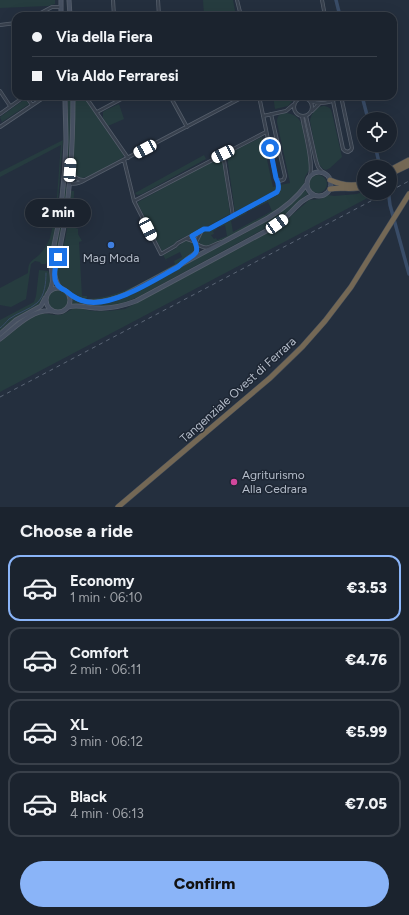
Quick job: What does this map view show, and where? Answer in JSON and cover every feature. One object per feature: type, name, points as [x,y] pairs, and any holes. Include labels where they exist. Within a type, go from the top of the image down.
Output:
[{"type":"highway","points":[[397,166],[409,160]]},
{"type":"highway","points":[[397,170],[409,164]]},
{"type":"highway","points":[[330,180],[338,184],[357,184]]},
{"type":"highway","points":[[330,189],[357,189]]},
{"type":"highway","name":"Tangenziale Ovest di Ferrara","points":[[118,507],[270,378],[298,351],[321,326],[345,295],[409,194]]},
{"type":"main road","points":[[61,0],[61,12]]},
{"type":"main road","points":[[69,0],[70,12]]},
{"type":"main road","points":[[68,307],[77,305],[110,308],[126,305],[136,301],[270,229],[285,218],[308,197],[314,195],[321,196],[328,192],[331,186],[327,175],[323,172],[316,172],[310,175],[306,185],[295,198],[268,218],[130,292],[107,301],[86,302],[75,298],[60,288],[55,279],[55,268],[64,227],[68,193],[73,130],[73,100]]},
{"type":"main road","points":[[0,334],[16,320],[41,306],[53,283],[51,260],[58,233],[64,182],[66,141],[65,101]]},
{"type":"main road","points":[[64,182],[69,183]]},
{"type":"main road","points":[[306,185],[309,191],[314,195]]},
{"type":"main road","points":[[52,311],[46,304],[48,294],[53,289],[60,288]]},
{"type":"main road","points":[[0,339],[19,324],[41,311],[52,311],[57,313],[64,311],[70,304],[70,298],[67,292]]},
{"type":"street","points":[[113,0],[114,12]]},
{"type":"street","points":[[158,0],[159,12]]},
{"type":"street","points":[[238,0],[240,12]]},
{"type":"street","points":[[322,0],[324,12]]},
{"type":"street","points":[[43,12],[52,7],[61,7]]},
{"type":"street","points":[[0,25],[12,24]]},
{"type":"street","points":[[0,91],[10,106]]},
{"type":"street","points":[[0,114],[20,100]]},
{"type":"street","points":[[29,100],[32,105]]},
{"type":"street","points":[[0,122],[1,126],[40,100]]},
{"type":"street","points":[[88,100],[128,158]]},
{"type":"street","points":[[97,112],[120,100]]},
{"type":"street","points":[[172,100],[187,127]]},
{"type":"street","points":[[69,183],[72,184],[85,180],[236,100]]},
{"type":"street","points":[[124,160],[134,201],[161,254],[178,243],[201,231],[209,229],[276,193],[279,189],[260,100]]},
{"type":"street","points":[[263,116],[286,111],[298,100]]},
{"type":"street","points":[[309,100],[319,104]]},
{"type":"street","points":[[309,100],[312,106],[312,111]]},
{"type":"street","points":[[286,111],[306,116],[319,104],[333,101],[343,150],[348,152],[352,148],[341,100]]},
{"type":"street","points":[[293,105],[293,110],[296,114]]},
{"type":"street","points":[[272,114],[285,176],[283,180],[278,181]]},
{"type":"street","points":[[302,116],[311,161],[312,170],[310,175]]},
{"type":"street","points":[[306,116],[316,161],[318,167],[323,172]]},
{"type":"street","points":[[134,201],[266,132]]},
{"type":"street","points":[[223,154],[233,216]]},
{"type":"street","points":[[70,170],[72,175],[77,179]]},
{"type":"street","points":[[69,183],[72,180],[77,179],[85,180]]},
{"type":"street","points":[[68,193],[77,183]]},
{"type":"street","points":[[196,243],[201,231]]},
{"type":"street","points":[[178,267],[183,261],[197,251],[196,243],[192,236]]},
{"type":"street","points":[[186,239],[206,248],[219,242],[227,241]]},
{"type":"green space","points":[[0,0],[55,0],[55,4],[48,6],[0,8]]},
{"type":"green space","points":[[203,0],[233,0],[235,12],[204,12]]},
{"type":"green space","points":[[24,100],[26,100],[29,104],[2,122],[0,117]]},
{"type":"green space","points":[[68,100],[72,100],[69,177],[65,176],[68,136]]},
{"type":"green space","points":[[75,100],[86,100],[124,156],[96,173],[82,178],[76,176],[73,171]]},
{"type":"green space","points":[[274,100],[293,100],[288,106],[275,109]]},
{"type":"green space","points":[[119,104],[124,119],[108,126],[103,118],[103,112]]},
{"type":"green space","points":[[326,106],[332,111],[342,157],[326,170],[323,169],[318,163],[310,121],[311,115],[314,111]]},
{"type":"green space","points":[[284,113],[295,116],[302,125],[310,165],[304,184],[298,192],[275,212],[225,239],[206,247],[201,245],[198,240],[202,233],[206,231],[216,228],[217,229],[213,231],[214,234],[211,235],[217,240],[227,236],[225,225],[219,226],[246,212],[247,213],[231,221],[233,232],[272,211],[268,202],[249,210],[277,195],[280,190],[280,185],[290,183],[277,122],[279,116]]},
{"type":"green space","points":[[262,137],[273,187],[276,186],[276,189],[274,192],[235,212],[227,156],[229,153]]},
{"type":"green space","points":[[63,140],[55,234],[46,264],[41,264],[40,262],[35,261],[31,264],[26,299],[11,307],[0,305],[0,288],[28,273],[30,263],[46,246],[50,238],[56,204],[61,145],[0,177],[0,172]]},
{"type":"green space","points":[[204,155],[206,159],[142,194],[137,195],[135,193]]},
{"type":"green space","points":[[221,158],[223,161],[230,214],[209,226],[178,240],[162,251],[138,202],[216,159]]},
{"type":"green space","points":[[314,175],[322,175],[327,180],[325,191],[322,193],[314,193],[309,188],[309,180]]},
{"type":"green space","points":[[64,187],[68,187],[65,216],[57,255],[54,264],[52,264],[59,231]]},
{"type":"green space","points":[[305,190],[308,194],[301,199],[286,215],[275,223],[138,297],[111,306],[72,304],[73,299],[78,302],[88,304],[104,304],[127,296],[260,225],[292,203]]},
{"type":"green space","points":[[71,191],[74,191],[73,227],[78,229],[78,234],[82,241],[79,242],[82,296],[87,296],[87,299],[111,295],[133,287],[175,264],[174,261],[182,257],[180,252],[166,259],[167,262],[163,255],[175,249],[185,241],[193,242],[195,251],[177,265],[128,292],[107,299],[90,301],[77,297],[60,284],[56,278],[56,269],[65,240],[68,223]]},
{"type":"green space","points":[[357,194],[357,200],[364,200],[0,392],[0,342],[23,324],[38,315],[61,315],[76,308],[92,311],[125,309],[269,232],[282,224],[309,200],[321,199],[328,195],[334,196]]},
{"type":"green space","points":[[39,270],[48,271],[50,279],[49,287],[42,302],[36,308],[18,317],[0,331],[0,320],[34,302]]},
{"type":"green space","points":[[58,290],[65,293],[68,300],[65,307],[58,310],[51,307],[48,300],[51,293]]},
{"type":"waterway","points":[[336,0],[339,12]]},
{"type":"waterway","points":[[363,100],[366,112]]},
{"type":"waterway","points":[[377,152],[378,160]]},
{"type":"waterway","points":[[390,200],[409,274]]},
{"type":"waterway","points":[[0,328],[9,319],[30,308],[40,300],[44,289],[46,273]]},
{"type":"railway","points":[[397,187],[409,181]]},
{"type":"railway","points":[[0,397],[373,200]]},
{"type":"place","name":"Mag Moda","points":[[111,245]]},
{"type":"place","name":"Agriturismo Alla Cedrara","points":[[234,482]]},
{"type":"route","points":[[58,257],[54,276],[56,281],[60,288],[79,300],[92,303],[99,302],[111,300],[130,292],[178,267],[183,261],[194,254],[197,251],[197,244],[192,236],[204,229],[209,229],[277,192],[279,189],[278,181],[276,178],[270,148]]}]
